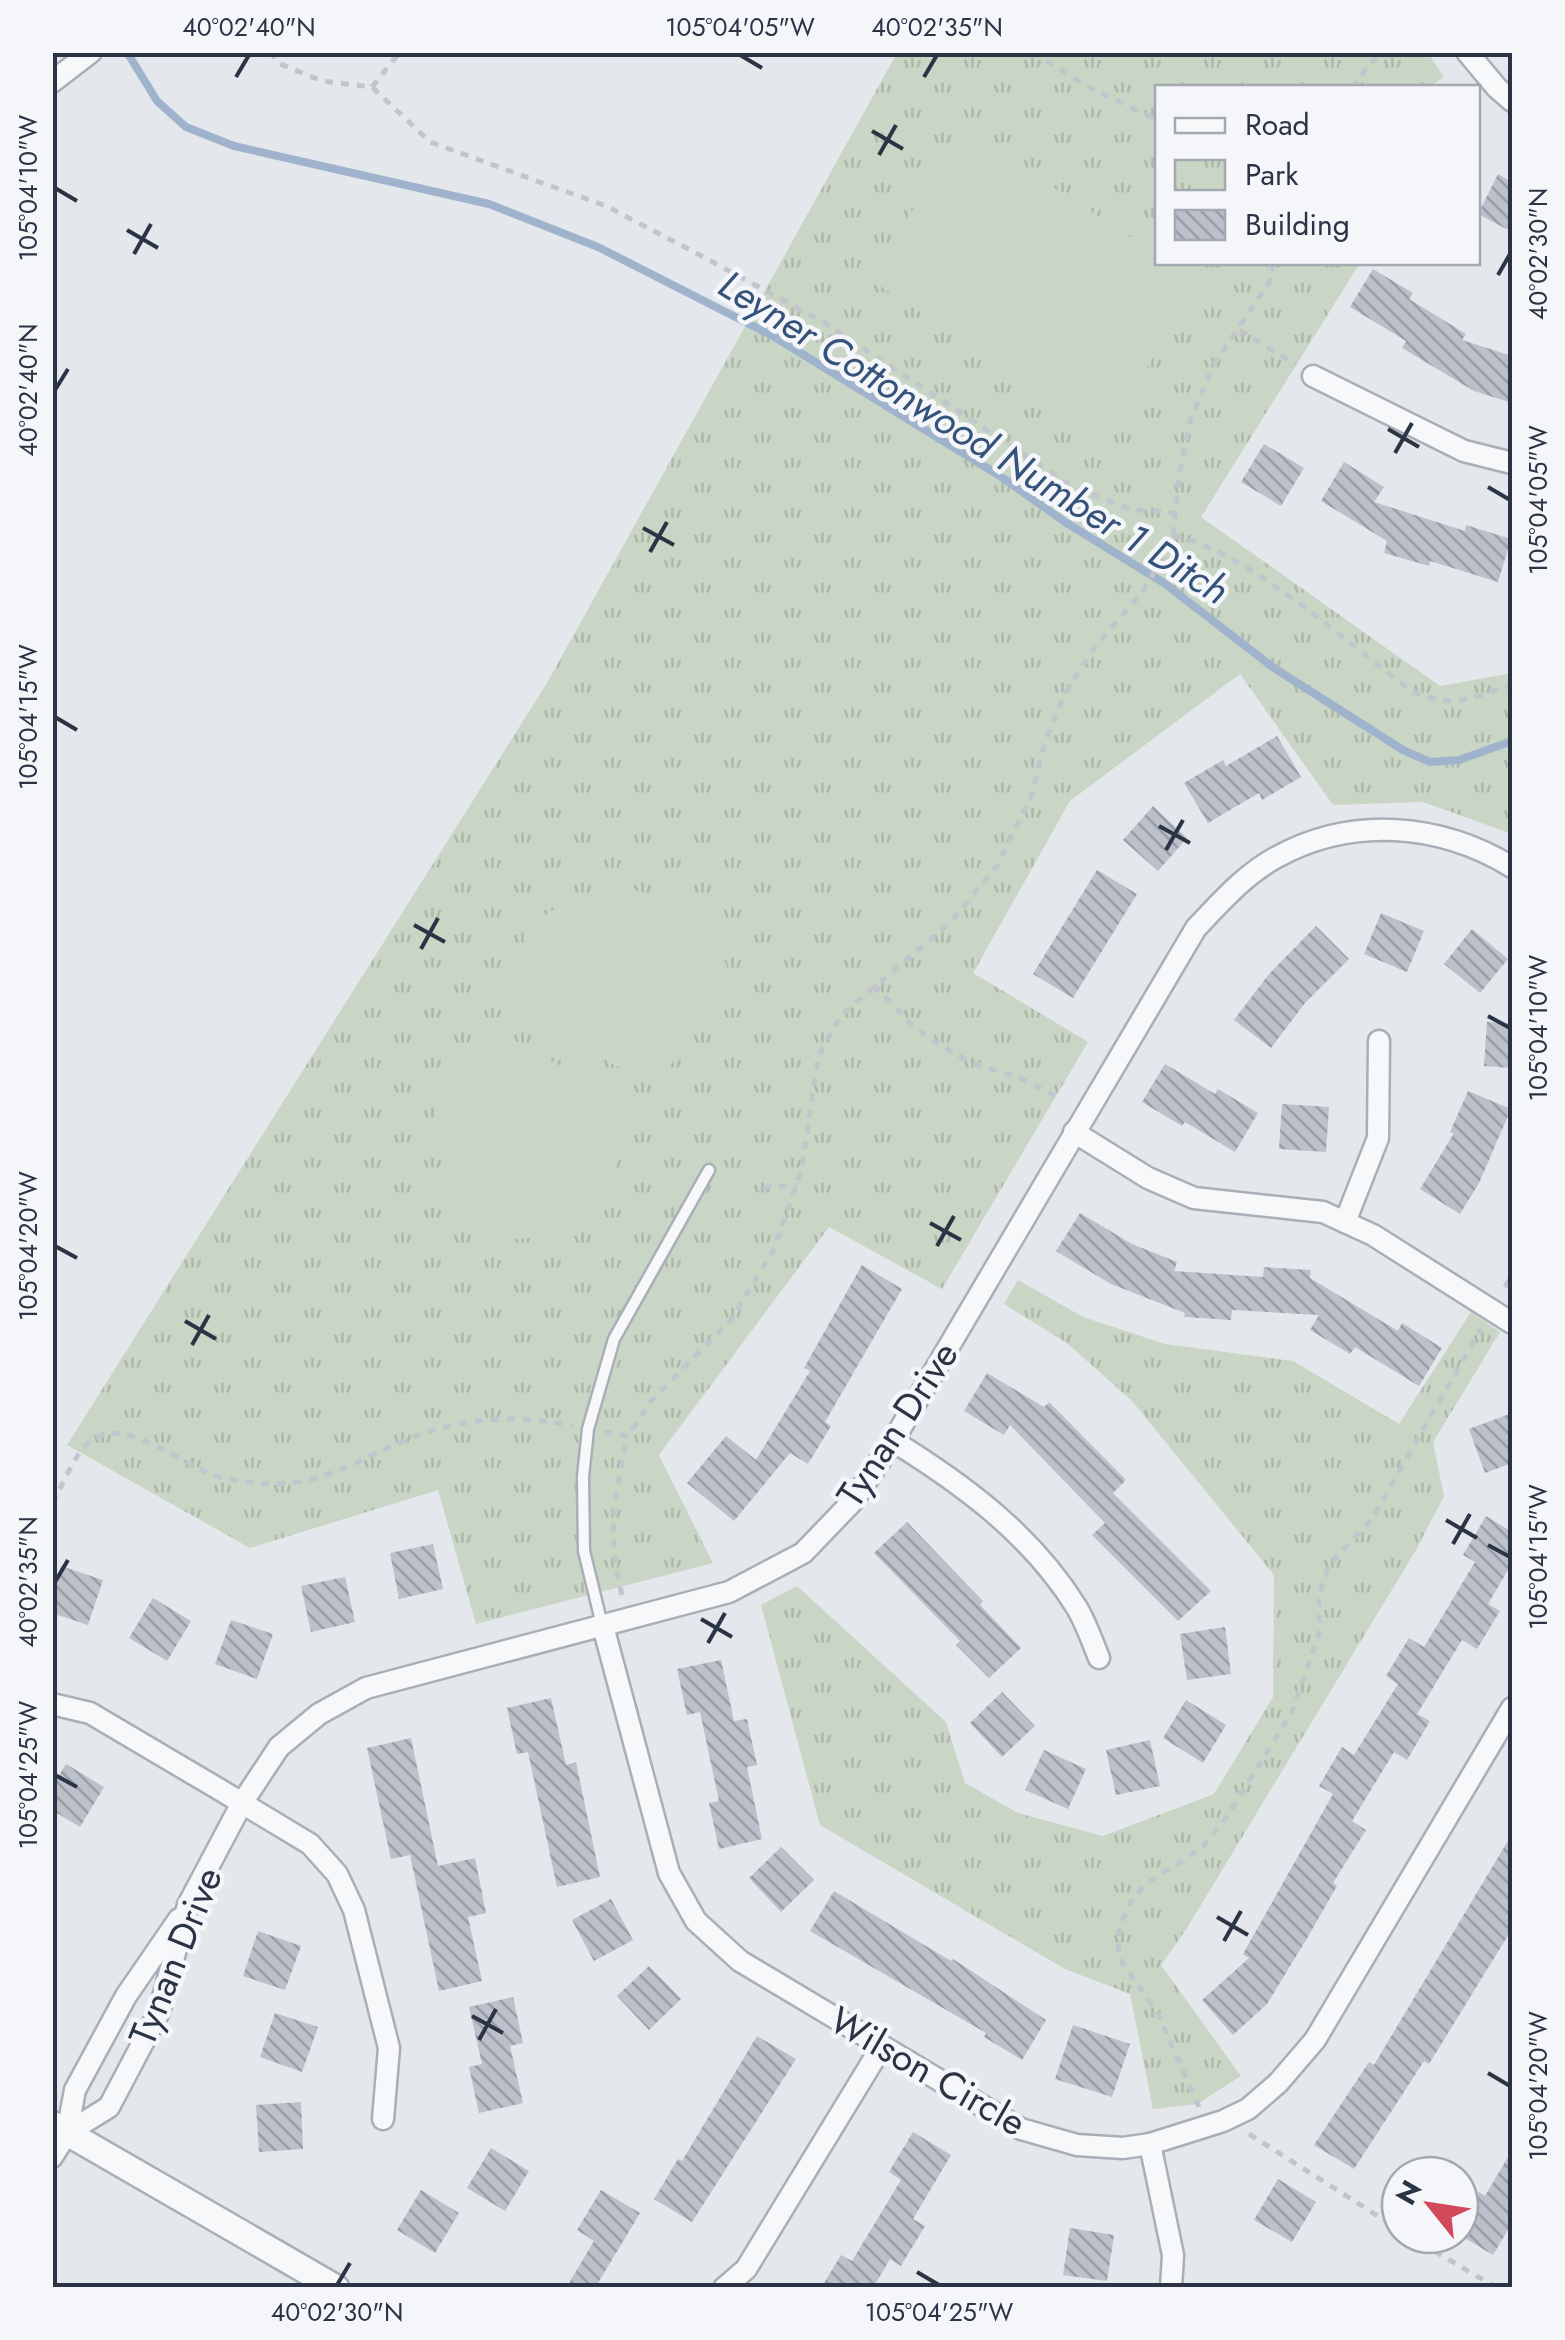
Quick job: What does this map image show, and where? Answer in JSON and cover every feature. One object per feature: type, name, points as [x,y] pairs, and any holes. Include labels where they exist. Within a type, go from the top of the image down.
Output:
[{"type":"street","points":[[52,82],[91,52]]},
{"type":"street","points":[[1467,52],[1512,101]]},
{"type":"street","points":[[1312,376],[1464,451],[1512,462]]},
{"type":"street","name":"Tynan Drive","points":[[60,2128],[109,2108],[159,2012],[188,1905],[242,1803],[280,1747],[319,1714],[366,1688],[729,1592],[803,1553],[854,1501],[1196,928],[1233,889],[1275,858],[1326,836],[1382,828],[1470,845],[1512,867]]},
{"type":"street","points":[[1345,1222],[1378,1138],[1379,1041]]},
{"type":"street","points":[[1074,1132],[1148,1178],[1194,1198],[1323,1212],[1373,1234],[1512,1323]]},
{"type":"street","points":[[893,1440],[976,1496],[1021,1536],[1077,1608],[1099,1658]]},
{"type":"street","name":"Wilson Circle","points":[[602,1626],[669,1873],[696,1921],[740,1961],[1022,2129],[1077,2145],[1123,2148],[1150,2144],[1223,2121],[1248,2109],[1278,2083],[1315,2040],[1512,1708]]},
{"type":"street","points":[[52,1704],[90,1713],[242,1803],[310,1844],[336,1874],[354,1910],[389,2048],[383,2119]]},
{"type":"street","points":[[52,2157],[75,2090],[126,1996],[188,1905]]},
{"type":"street","points":[[724,2288],[746,2270],[882,2046]]},
{"type":"street","points":[[60,2128],[336,2288]]},
{"type":"street","points":[[1150,2144],[1173,2255],[1171,2288]]},
{"type":"lane","points":[[602,1626],[584,1550],[583,1477],[588,1429],[614,1339],[709,1170]]},
{"type":"path","points":[[270,52],[280,64],[322,81],[372,87],[430,142],[606,206],[825,323],[1070,485],[1129,509],[1175,513]]},
{"type":"path","points":[[372,87],[400,52]]},
{"type":"path","points":[[1033,52],[1088,87],[1155,119]]},
{"type":"path","points":[[1354,85],[1384,52]]},
{"type":"path","points":[[622,1595],[611,1526],[616,1482],[628,1436],[650,1402],[731,1320],[774,1249],[802,1168],[818,1057],[841,1015],[951,922],[998,864],[1031,796],[1045,742],[1066,691],[1162,560],[1173,535],[1190,421],[1214,364],[1270,281],[1273,265]]},
{"type":"path","points":[[1240,330],[1277,353]]},
{"type":"path","points":[[1173,535],[1224,556],[1271,585],[1410,690],[1434,702],[1461,701],[1512,685]]},
{"type":"path","points":[[874,985],[913,1026],[940,1045],[970,1062],[1020,1078],[1062,1099]]},
{"type":"path","points":[[763,1188],[797,1184]]},
{"type":"path","points":[[1505,1287],[1512,1275]]},
{"type":"path","points":[[1199,2108],[1158,2014],[1118,1956],[1128,1906],[1144,1885],[1202,1848],[1228,1815],[1292,1712],[1319,1632],[1319,1596],[1329,1565],[1372,1519],[1480,1329]]},
{"type":"path","points":[[52,1504],[87,1444],[110,1434],[137,1437],[218,1477],[261,1483],[291,1483],[368,1458],[415,1436],[507,1417],[537,1418],[628,1436]]},
{"type":"path","points":[[1249,2134],[1380,2217]]},
{"type":"path","points":[[1441,2255],[1496,2288]]},
{"type":"green space","points":[[897,53],[1428,53],[1444,77],[1432,85],[1155,85],[1155,265],[1359,265],[1201,517],[1440,686],[1512,673],[1512,834],[1423,802],[1333,805],[1240,674],[1070,801],[973,973],[1088,1042],[942,1289],[829,1227],[659,1455],[713,1563],[476,1624],[438,1490],[250,1548],[67,1445],[547,683]]},
{"type":"green space","points":[[964,130],[1155,253],[1155,265],[1174,265],[1203,283],[1104,432],[868,278]]},
{"type":"green space","points":[[626,887],[696,910],[727,966],[665,1076],[645,1082],[495,997],[537,920],[575,896]]},
{"type":"green space","points":[[481,1021],[632,1106],[637,1127],[575,1236],[511,1239],[455,1191],[436,1143],[437,1098]]},
{"type":"green space","points":[[1018,1280],[1083,1317],[1165,1344],[1293,1361],[1399,1424],[1471,1312],[1500,1332],[1433,1442],[1444,1496],[1416,1550],[1161,1965],[1241,2076],[1197,2104],[1153,2109],[1130,1994],[1065,1969],[820,1825],[761,1605],[797,1586],[946,1722],[965,1783],[1018,1813],[1103,1836],[1214,1794],[1273,1697],[1274,1575],[1132,1401],[1067,1343],[1004,1304]]},
{"type":"building","points":[[1498,174],[1512,182],[1512,232],[1480,215]]},
{"type":"building","points":[[1373,269],[1413,293],[1409,299],[1466,334],[1462,340],[1512,356],[1512,403],[1474,391],[1402,348],[1406,341],[1350,307]]},
{"type":"building","points":[[1264,444],[1304,468],[1281,506],[1241,482]]},
{"type":"building","points":[[1344,462],[1384,487],[1374,502],[1465,531],[1466,525],[1511,539],[1498,582],[1430,561],[1429,566],[1384,553],[1387,541],[1321,501]]},
{"type":"building","points":[[1277,736],[1301,777],[1262,800],[1259,793],[1208,823],[1184,783],[1223,760],[1226,766]]},
{"type":"building","points":[[1153,806],[1187,838],[1158,871],[1123,840]]},
{"type":"building","points":[[1097,870],[1137,894],[1073,998],[1033,974]]},
{"type":"building","points":[[1381,913],[1424,931],[1407,972],[1364,954]]},
{"type":"building","points":[[1316,926],[1349,959],[1305,1003],[1271,1048],[1234,1020],[1269,974]]},
{"type":"building","points":[[1472,929],[1508,959],[1480,993],[1444,964]]},
{"type":"building","points":[[1487,1022],[1512,1023],[1512,1068],[1484,1066]]},
{"type":"building","points":[[1165,1064],[1215,1094],[1218,1089],[1258,1113],[1235,1152],[1142,1102]]},
{"type":"building","points":[[1468,1091],[1511,1109],[1479,1183],[1460,1214],[1420,1189],[1454,1133],[1450,1132]]},
{"type":"building","points":[[1282,1104],[1329,1107],[1326,1152],[1279,1149]]},
{"type":"building","points":[[1080,1213],[1132,1244],[1177,1262],[1174,1271],[1263,1277],[1264,1267],[1311,1270],[1310,1278],[1398,1331],[1402,1323],[1442,1348],[1419,1386],[1355,1347],[1350,1354],[1310,1330],[1319,1315],[1232,1310],[1231,1320],[1184,1317],[1185,1313],[1111,1284],[1056,1251]]},
{"type":"building","points":[[862,1265],[902,1289],[825,1422],[831,1426],[808,1464],[790,1453],[734,1521],[687,1483],[726,1436],[756,1460],[810,1371],[804,1368]]},
{"type":"building","points":[[987,1373],[1044,1407],[1049,1402],[1126,1480],[1113,1493],[1211,1591],[1178,1621],[1092,1535],[1105,1523],[1010,1425],[1004,1435],[964,1411]]},
{"type":"building","points":[[1512,1413],[1512,1463],[1485,1473],[1469,1429]]},
{"type":"building","points":[[1486,1516],[1512,1532],[1512,1563],[1488,1604],[1500,1611],[1477,1649],[1462,1640],[1417,1714],[1430,1721],[1407,1760],[1394,1752],[1352,1821],[1366,1830],[1333,1883],[1337,1886],[1306,1940],[1267,2004],[1233,2035],[1202,2000],[1249,1958],[1243,1954],[1333,1794],[1319,1786],[1342,1747],[1354,1755],[1398,1684],[1386,1676],[1409,1638],[1424,1647],[1475,1562],[1463,1555]]},
{"type":"building","points":[[907,1522],[983,1601],[980,1605],[1021,1648],[989,1678],[956,1645],[960,1641],[874,1553]]},
{"type":"building","points":[[433,1544],[443,1589],[399,1599],[390,1553]]},
{"type":"building","points":[[61,1566],[103,1580],[88,1625],[52,1613],[52,1591]]},
{"type":"building","points":[[345,1577],[355,1622],[311,1632],[301,1586]]},
{"type":"building","points":[[153,1598],[191,1621],[167,1661],[129,1638]]},
{"type":"building","points":[[231,1620],[273,1634],[257,1679],[215,1664]]},
{"type":"building","points":[[1225,1627],[1231,1674],[1187,1680],[1180,1634]]},
{"type":"building","points":[[721,1660],[734,1721],[747,1719],[757,1765],[747,1767],[762,1839],[719,1849],[709,1803],[719,1801],[700,1712],[687,1715],[677,1669]]},
{"type":"building","points":[[1002,1692],[1035,1726],[1002,1757],[970,1723]]},
{"type":"building","points":[[551,1698],[566,1765],[576,1762],[600,1877],[557,1887],[528,1752],[517,1754],[507,1708]]},
{"type":"building","points":[[1186,1700],[1226,1725],[1203,1763],[1163,1738]]},
{"type":"building","points":[[411,1738],[438,1866],[475,1858],[486,1913],[468,1917],[482,1981],[439,1991],[410,1855],[391,1859],[367,1748]]},
{"type":"building","points":[[1150,1740],[1160,1786],[1116,1795],[1106,1750]]},
{"type":"building","points":[[1044,1750],[1086,1769],[1068,1809],[1025,1790]]},
{"type":"building","points":[[66,1764],[104,1787],[80,1827],[52,1810],[52,1787]]},
{"type":"building","points":[[1512,1834],[1512,1929],[1429,2064],[1424,2061],[1354,2169],[1314,2145],[1369,2062],[1374,2065]]},
{"type":"building","points":[[781,1847],[814,1880],[781,1912],[749,1878]]},
{"type":"building","points":[[834,1891],[953,1959],[1046,2020],[1022,2060],[984,2037],[986,2033],[810,1931]]},
{"type":"building","points":[[611,1899],[633,1940],[594,1961],[572,1920]]},
{"type":"building","points":[[258,1931],[301,1946],[285,1990],[243,1976]]},
{"type":"building","points":[[649,1966],[681,1999],[649,2030],[617,1996]]},
{"type":"building","points":[[513,1997],[523,2043],[510,2046],[523,2103],[479,2113],[469,2067],[482,2064],[469,2007]]},
{"type":"building","points":[[275,2013],[318,2027],[302,2072],[260,2057]]},
{"type":"building","points":[[1073,2025],[1130,2044],[1112,2097],[1055,2079]]},
{"type":"building","points":[[757,2036],[796,2059],[692,2222],[654,2199],[678,2159],[682,2161]]},
{"type":"building","points":[[301,2102],[303,2149],[259,2152],[256,2105]]},
{"type":"building","points":[[913,2132],[951,2155],[913,2219],[925,2226],[901,2266],[890,2259],[873,2288],[821,2288],[841,2255],[852,2261],[901,2180],[889,2172]]},
{"type":"building","points":[[491,2148],[529,2171],[505,2211],[467,2188]]},
{"type":"building","points":[[1512,2150],[1512,2223],[1493,2255],[1480,2247],[1480,2193],[1485,2196]]},
{"type":"building","points":[[1278,2179],[1316,2202],[1292,2242],[1254,2220]]},
{"type":"building","points":[[421,2190],[459,2213],[435,2253],[397,2230]]},
{"type":"building","points":[[601,2190],[640,2213],[595,2288],[566,2288],[594,2241],[577,2230]]},
{"type":"building","points":[[1070,2228],[1114,2235],[1107,2281],[1063,2275]]},
{"type":"waterway","name":"Leyner Cottonwood Number 1 Ditch","points":[[127,52],[157,101],[186,127],[234,146],[489,204],[598,247],[773,336],[1164,583],[1274,668],[1403,750],[1430,762],[1459,760],[1512,741]]}]
